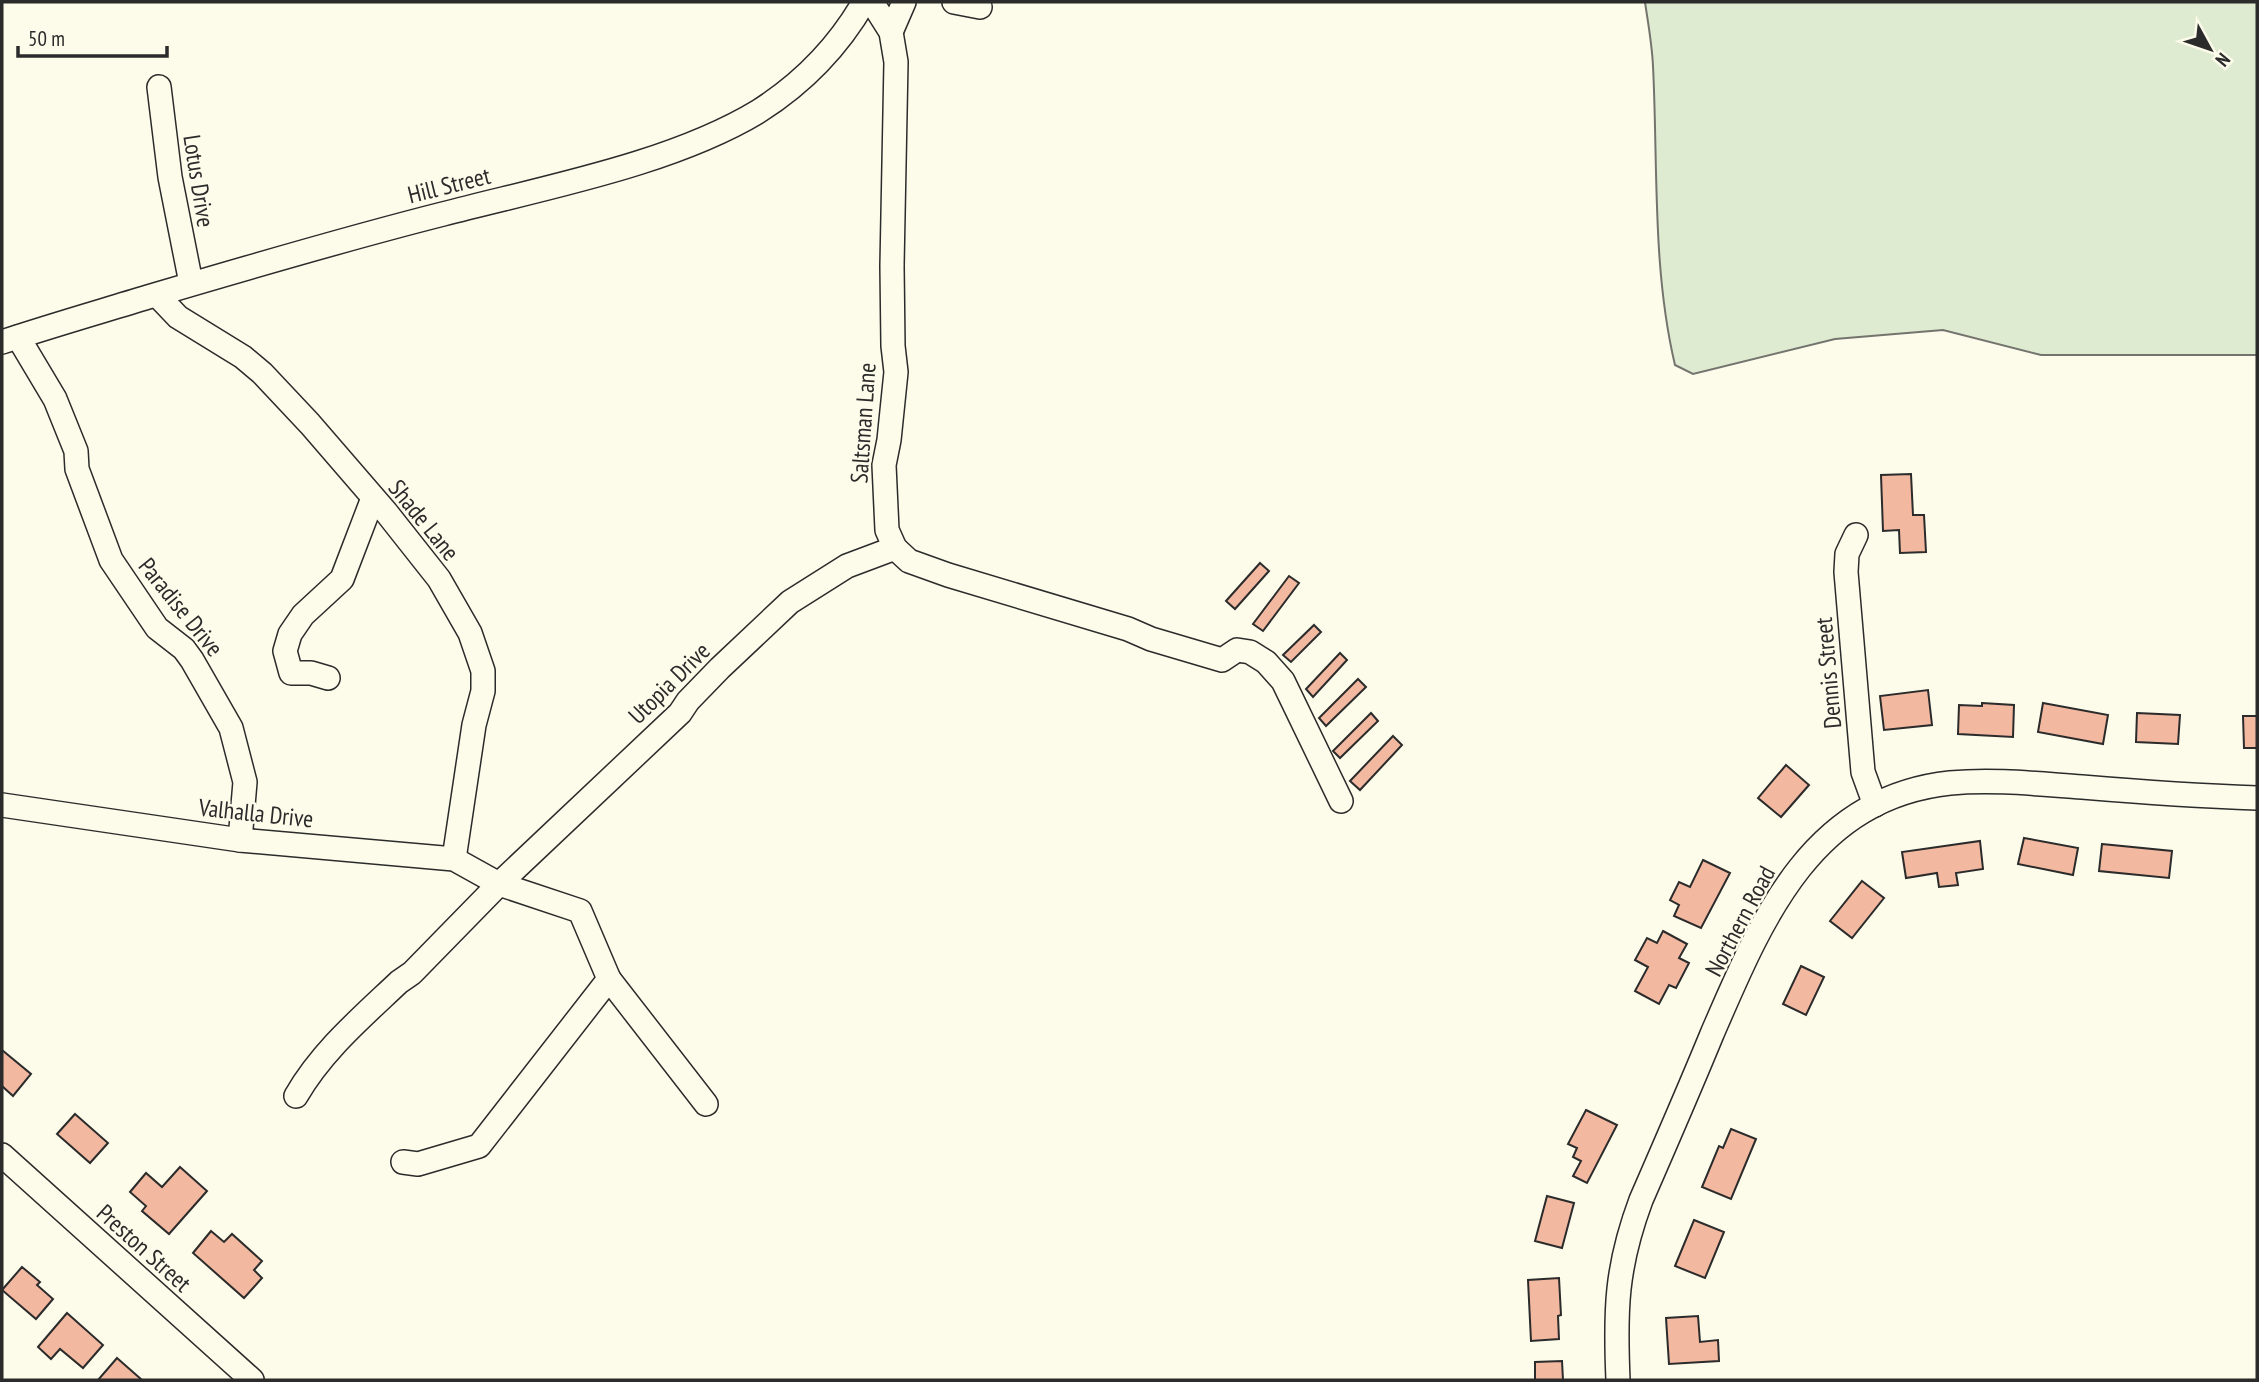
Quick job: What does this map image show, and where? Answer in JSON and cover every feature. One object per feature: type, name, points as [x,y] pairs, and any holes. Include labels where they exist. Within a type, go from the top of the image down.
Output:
[{"type":"street","name":"Hill Street","points":[[10,339],[318,246],[591,176],[678,148],[757,111],[792,88],[847,32],[864,2]]},
{"type":"street","name":"Saltsman Lane","points":[[872,2],[891,32],[896,62],[892,266],[896,372],[884,465],[887,530],[895,548]]},
{"type":"street","points":[[891,32],[904,2]]},
{"type":"street","points":[[954,2],[979,7]]},
{"type":"street","name":"Lotus Drive","points":[[159,87],[170,177],[193,283]]},
{"type":"street","name":"Shade Lane","points":[[157,295],[178,317],[243,358],[261,373],[310,424],[386,512],[439,579],[470,633],[483,671],[483,691],[474,725],[454,859]]},
{"type":"street","name":"Paradise Drive","points":[[10,339],[55,399],[76,451],[77,469],[111,560],[157,628],[184,649],[192,660],[231,727],[244,782],[240,840]]},
{"type":"street","points":[[328,678],[311,673],[290,673],[285,651],[290,634],[303,615],[342,579],[373,498]]},
{"type":"street","name":"Dennis Street","points":[[1856,535],[1847,554],[1846,572],[1863,772],[1875,805]]},
{"type":"street","points":[[895,548],[909,561],[948,575],[1222,660],[1237,650],[1250,652],[1266,662],[1283,681],[1341,802]]},
{"type":"street","name":"Utopia Drive","points":[[499,884],[680,713],[720,668],[790,602],[847,566],[895,548]]},
{"type":"street","name":"Northern Road","points":[[1618,1380],[1617,1296],[1621,1263],[1629,1232],[1736,979],[1766,918],[1804,860],[1837,829],[1854,815],[1916,789],[1981,781],[2257,798]]},
{"type":"street","name":"Valhalla Drive","points":[[2,805],[240,840],[454,859],[499,884],[580,911],[609,979],[706,1104]]},
{"type":"street","points":[[296,1096],[310,1071],[328,1050],[399,982],[412,973],[499,884]]},
{"type":"street","points":[[403,1162],[418,1164],[479,1146],[609,979]]},
{"type":"street","name":"Preston Street","points":[[2,1155],[252,1380]]},
{"type":"green space","points":[[1645,2],[2257,2],[2257,355],[2041,355],[1943,330],[1835,339],[1693,374],[1675,365],[1659,254],[1653,66]]},
{"type":"building","points":[[1911,474],[1913,515],[1924,515],[1926,552],[1900,553],[1899,530],[1883,531],[1881,475]]},
{"type":"building","points":[[1260,563],[1269,571],[1235,609],[1226,601]]},
{"type":"building","points":[[1289,576],[1299,583],[1263,631],[1253,624]]},
{"type":"building","points":[[1314,625],[1321,632],[1291,662],[1283,655]]},
{"type":"building","points":[[1340,653],[1347,660],[1313,697],[1306,689]]},
{"type":"building","points":[[1358,679],[1366,687],[1326,726],[1319,718]]},
{"type":"building","points":[[1928,690],[1932,725],[1884,730],[1880,696]]},
{"type":"building","points":[[1982,703],[2014,705],[2013,737],[1958,734],[1959,705],[1982,706]]},
{"type":"building","points":[[2043,703],[2108,715],[2103,744],[2038,732]]},
{"type":"building","points":[[1371,713],[1378,721],[1340,758],[1333,751]]},
{"type":"building","points":[[2137,713],[2180,715],[2178,744],[2136,742]]},
{"type":"building","points":[[2243,716],[2257,716],[2257,748],[2244,748]]},
{"type":"building","points":[[1393,736],[1402,745],[1360,790],[1350,781]]},
{"type":"building","points":[[1786,765],[1809,785],[1781,817],[1758,798]]},
{"type":"building","points":[[2024,838],[2078,848],[2073,875],[2018,864]]},
{"type":"building","points":[[1980,841],[1983,869],[1956,873],[1958,885],[1939,887],[1937,873],[1906,878],[1902,852]]},
{"type":"building","points":[[2102,844],[2172,851],[2169,878],[2099,871]]},
{"type":"building","points":[[1703,860],[1730,873],[1701,928],[1674,916],[1679,905],[1670,900],[1679,882],[1690,887]]},
{"type":"building","points":[[1862,881],[1884,898],[1852,938],[1830,921]]},
{"type":"building","points":[[1663,931],[1687,944],[1679,958],[1689,963],[1676,988],[1669,985],[1659,1004],[1635,991],[1648,967],[1635,960],[1647,938],[1657,943]]},
{"type":"building","points":[[1801,966],[1824,977],[1806,1015],[1783,1004]]},
{"type":"building","points":[[2,1050],[31,1074],[13,1096],[2,1086]]},
{"type":"building","points":[[1586,1110],[1617,1125],[1587,1183],[1573,1176],[1581,1161],[1573,1157],[1577,1148],[1568,1144]]},
{"type":"building","points":[[75,1114],[108,1143],[90,1163],[57,1134]]},
{"type":"building","points":[[1731,1129],[1756,1139],[1731,1199],[1702,1187],[1719,1146],[1723,1148]]},
{"type":"building","points":[[180,1167],[207,1191],[169,1234],[142,1211],[146,1206],[130,1192],[146,1173],[162,1187]]},
{"type":"building","points":[[1547,1196],[1574,1203],[1562,1248],[1535,1241]]},
{"type":"building","points":[[1694,1220],[1724,1232],[1705,1278],[1675,1266]]},
{"type":"building","points":[[211,1231],[224,1242],[232,1234],[262,1261],[254,1270],[262,1278],[244,1298],[193,1253]]},
{"type":"building","points":[[22,1267],[40,1282],[37,1285],[53,1299],[36,1319],[2,1290]]},
{"type":"building","points":[[1559,1278],[1559,1339],[1531,1341],[1528,1280]]},
{"type":"building","points":[[67,1313],[103,1345],[83,1368],[60,1349],[51,1359],[38,1347]]},
{"type":"building","points":[[1698,1316],[1700,1342],[1718,1340],[1719,1361],[1669,1364],[1666,1318]]},
{"type":"building","points":[[117,1358],[142,1380],[98,1380]]},
{"type":"building","points":[[1562,1361],[1563,1380],[1535,1380],[1535,1362]]}]
